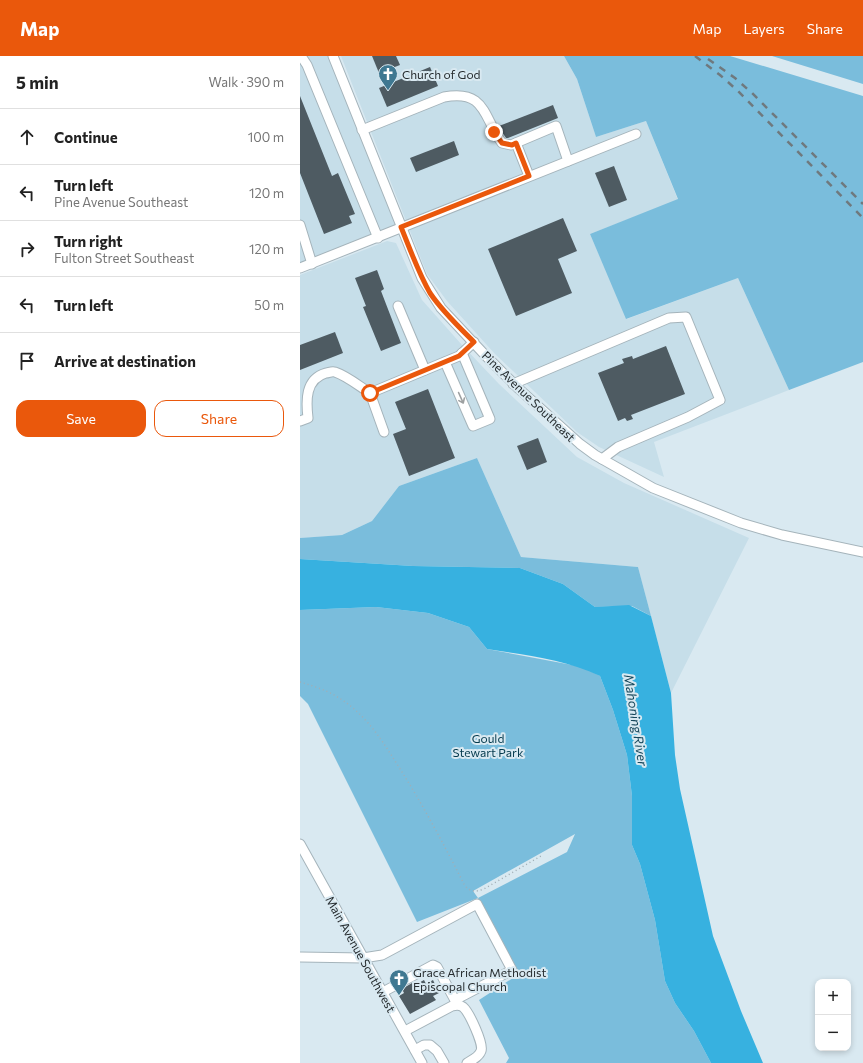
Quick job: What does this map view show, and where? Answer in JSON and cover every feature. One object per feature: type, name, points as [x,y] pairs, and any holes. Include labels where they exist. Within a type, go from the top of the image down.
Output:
[{"type":"street","points":[[301,56],[307,64],[378,238]]},
{"type":"street","name":"Pine Avenue Southeast","points":[[332,56],[422,278],[441,308],[514,384],[580,444],[602,459],[653,488],[741,523],[782,535],[863,552]]},
{"type":"street","points":[[362,130],[444,97],[454,95],[466,96],[482,106],[490,120],[494,132],[502,143],[512,145],[556,126],[568,161]]},
{"type":"street","points":[[300,268],[636,134]]},
{"type":"street","points":[[516,143],[529,176]]},
{"type":"street","points":[[300,225],[312,264]]},
{"type":"street","points":[[398,306],[425,370]]},
{"type":"street","points":[[514,384],[669,318],[686,317],[720,400],[688,417],[618,447],[602,459]]},
{"type":"street","points":[[370,393],[459,356],[474,342]]},
{"type":"street","points":[[445,362],[473,426],[490,419],[462,353]]},
{"type":"street","points":[[304,419],[309,388],[315,379],[323,374],[333,372],[344,376],[370,393],[384,432]]},
{"type":"street","name":"Main Avenue Southwest","points":[[300,844],[422,1063]]},
{"type":"street","points":[[300,957],[363,958],[388,953],[477,904],[512,970],[405,1032]]},
{"type":"street","points":[[383,992],[433,965],[437,966],[456,1002],[467,1011],[482,1043],[482,1050],[479,1060],[467,1063]]},
{"type":"street","points":[[415,1050],[424,1045],[430,1045],[437,1051],[444,1063]]},
{"type":"path","points":[[300,682],[339,697],[358,713],[372,728],[404,774],[468,889],[478,891],[484,889],[541,856]]},
{"type":"shaded area","points":[[300,56],[332,56],[401,227],[300,267]]},
{"type":"shaded area","points":[[341,56],[564,56],[577,79],[596,137],[646,121],[678,200],[590,234],[627,319],[738,278],[789,390],[654,442],[664,477],[599,447],[577,432],[495,354],[447,301],[427,274]]},
{"type":"shaded area","points":[[387,241],[396,243],[422,300],[499,384],[577,457],[624,483],[749,538],[671,693],[638,567],[521,557],[477,458],[399,486],[372,521],[342,535],[300,538],[300,275]]},
{"type":"green space","points":[[564,56],[730,56],[863,96],[863,362],[789,390],[738,278],[626,319],[590,234],[678,199],[646,121],[596,137],[577,79]]},
{"type":"green space","points":[[772,56],[863,56],[863,84]]},
{"type":"green space","points":[[477,458],[521,557],[638,567],[651,616],[632,606],[595,607],[563,584],[520,568],[413,566],[300,559],[300,538],[342,535],[372,521],[399,486]]},
{"type":"green space","name":"Gould Stewart Park","points":[[376,607],[428,613],[469,627],[487,649],[583,667],[600,676],[613,710],[627,755],[632,796],[632,845],[640,864],[655,920],[665,981],[675,1003],[694,1031],[711,1063],[506,1063],[509,1058],[479,1000],[519,974],[478,898],[417,922],[308,704],[300,696],[300,610]],"holes":[[[575,834],[567,852],[478,898],[473,891]]]},
{"type":"water","name":"Mahoning River","points":[[300,559],[413,566],[520,568],[563,584],[595,607],[629,605],[651,616],[671,693],[675,755],[680,789],[713,936],[741,1011],[763,1063],[711,1063],[694,1031],[675,1003],[665,981],[655,920],[640,864],[632,845],[632,796],[627,755],[613,710],[600,676],[573,665],[487,649],[469,627],[428,613],[376,607],[300,610]]},
{"type":"building","points":[[372,56],[396,56],[400,65],[379,73]]},
{"type":"building","points":[[430,67],[438,86],[387,107],[379,88]]},
{"type":"building","points":[[300,96],[332,176],[338,173],[355,214],[349,216],[352,223],[324,234],[300,173]]},
{"type":"building","points":[[553,105],[558,118],[508,138],[506,138],[500,129],[499,126]]},
{"type":"building","points":[[454,141],[459,155],[416,172],[410,158]]},
{"type":"building","points":[[614,166],[627,200],[609,207],[595,173]]},
{"type":"building","points":[[563,218],[577,251],[558,259],[572,293],[516,316],[488,249]]},
{"type":"building","points":[[377,270],[384,289],[381,291],[401,343],[381,351],[363,307],[366,306],[355,278]]},
{"type":"building","points":[[335,332],[343,353],[300,370],[300,345]]},
{"type":"building","points":[[666,346],[685,394],[631,415],[633,419],[627,421],[625,418],[618,421],[598,373],[624,363],[622,359],[632,356],[633,359]]},
{"type":"building","points":[[428,389],[455,458],[409,476],[393,434],[406,429],[395,402]]},
{"type":"building","points":[[538,438],[547,462],[527,470],[517,446]]},
{"type":"building","points":[[424,980],[426,984],[433,980],[439,993],[433,996],[436,1000],[410,1014],[399,996],[404,993],[402,989],[412,983],[413,986]]},
{"type":"railway","points":[[695,56],[738,91],[863,218]]},
{"type":"railway","points":[[708,59],[735,78],[752,93],[863,204]]},
{"type":"place","name":"Church of God","points":[[388,91]]},
{"type":"place","name":"Grace African Methodist Episcopal Church","points":[[399,996]]},
{"type":"route","points":[[370,393],[459,356],[474,342],[441,308],[431,294],[416,266],[401,227],[529,176],[516,143],[512,145],[502,143],[494,132]]}]
